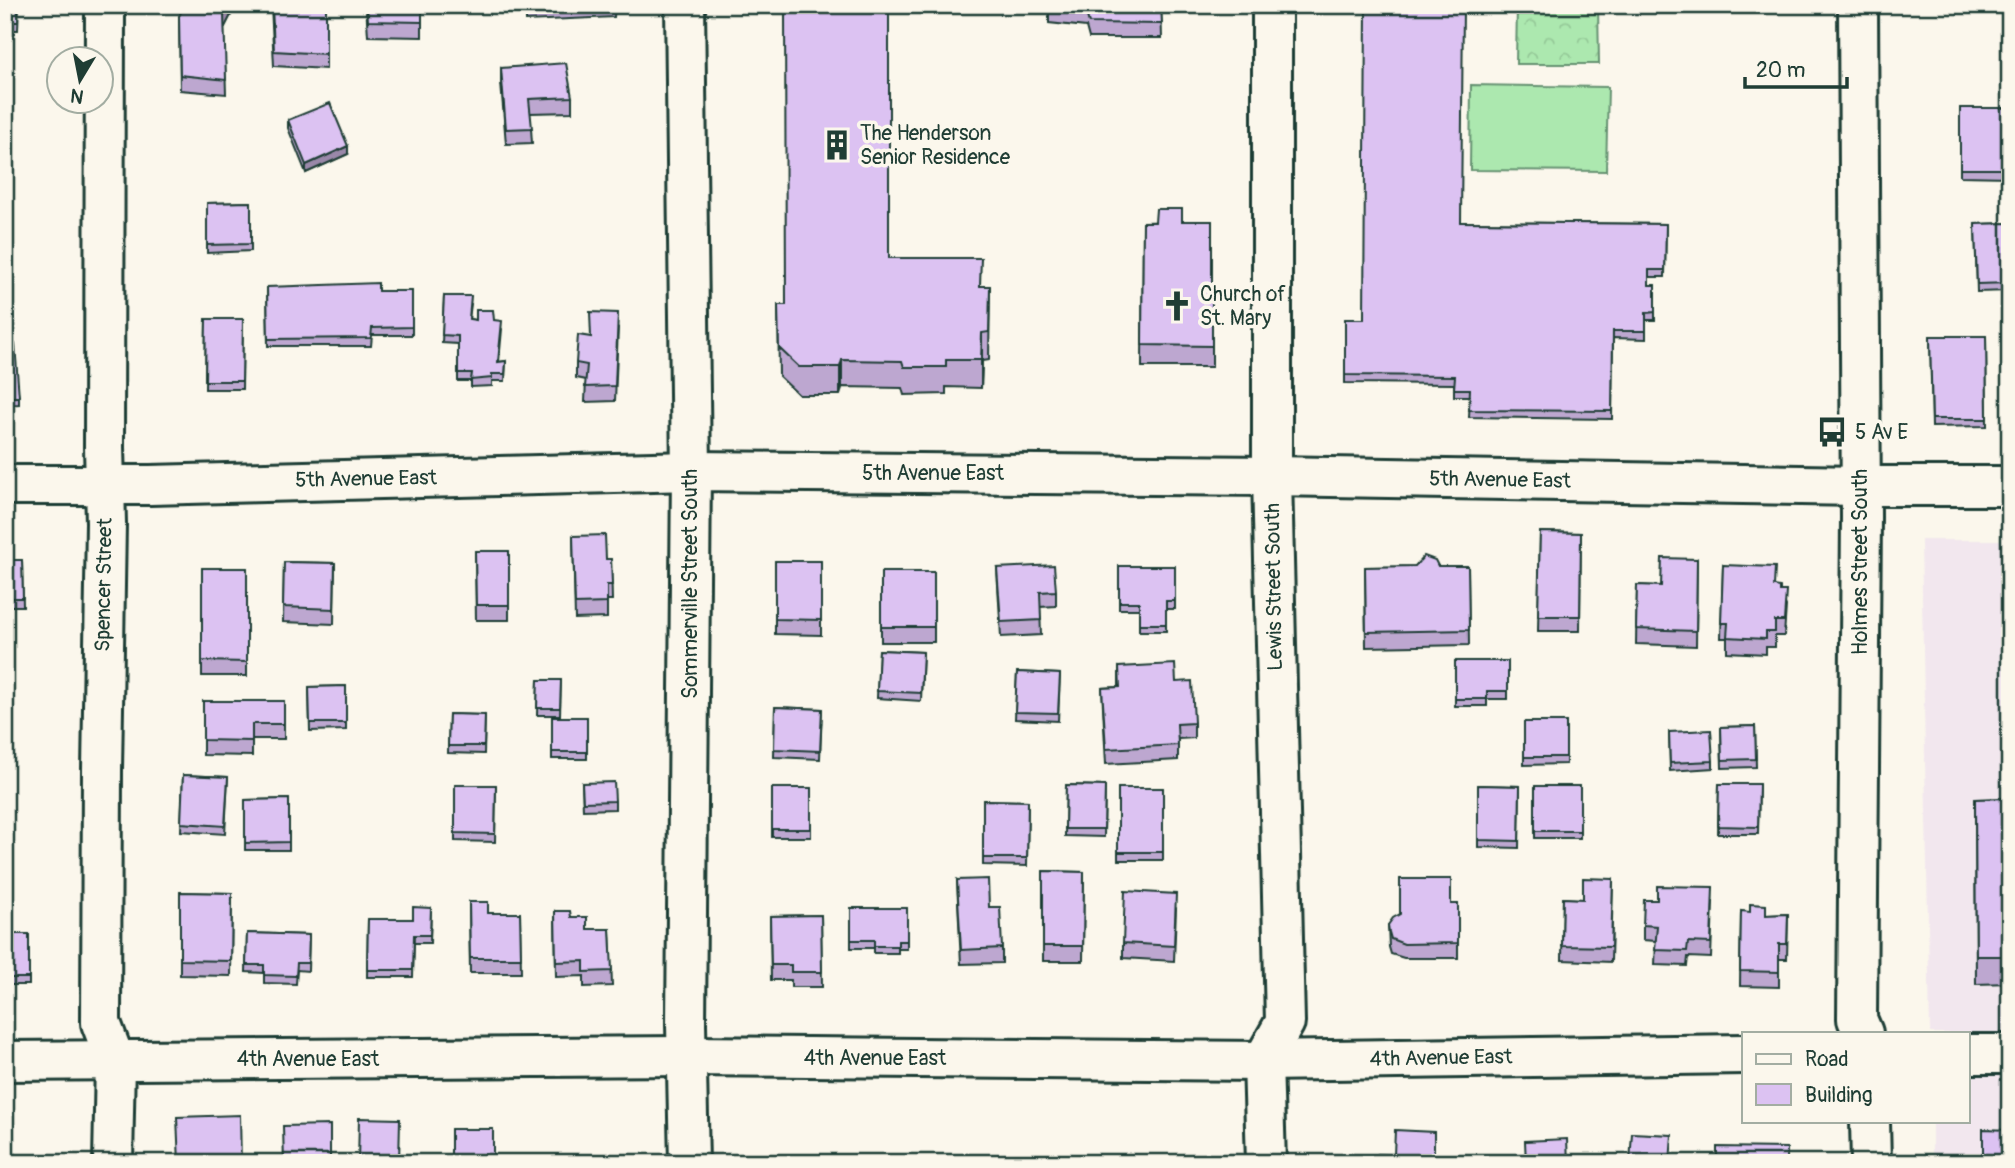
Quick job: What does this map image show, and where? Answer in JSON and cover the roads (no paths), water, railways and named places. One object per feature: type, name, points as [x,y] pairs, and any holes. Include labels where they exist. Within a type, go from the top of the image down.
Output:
[{"type":"street","name":"Spencer Street","points":[[105,5],[106,523],[102,1023],[115,1060],[113,1163]]},
{"type":"street","name":"Sommerville Street South","points":[[685,5],[691,471],[686,1056],[689,1163]]},
{"type":"street","name":"Lewis Street South","points":[[1263,1061],[1285,1022],[1272,476],[1272,5]]},
{"type":"street","name":"Holmes Street South","points":[[1858,5],[1861,486],[1857,1019],[1863,1032]]},
{"type":"street","name":"5th Avenue East","points":[[5,485],[691,471],[2010,486]]},
{"type":"street","name":"4th Avenue East","points":[[5,1061],[686,1056],[1263,1061],[1742,1054]]},
{"type":"street","points":[[1969,1054],[2010,1055]]},
{"type":"street","points":[[1263,1061],[1266,1163]]},
{"type":"street","points":[[1870,1122],[1871,1163]]},
{"type":"place","name":"The Henderson Senior Residence","points":[[837,145]]},
{"type":"place","name":"Church of St. Mary","points":[[1177,306]]},
{"type":"place","name":"5 Av E","points":[[1832,432]]}]
